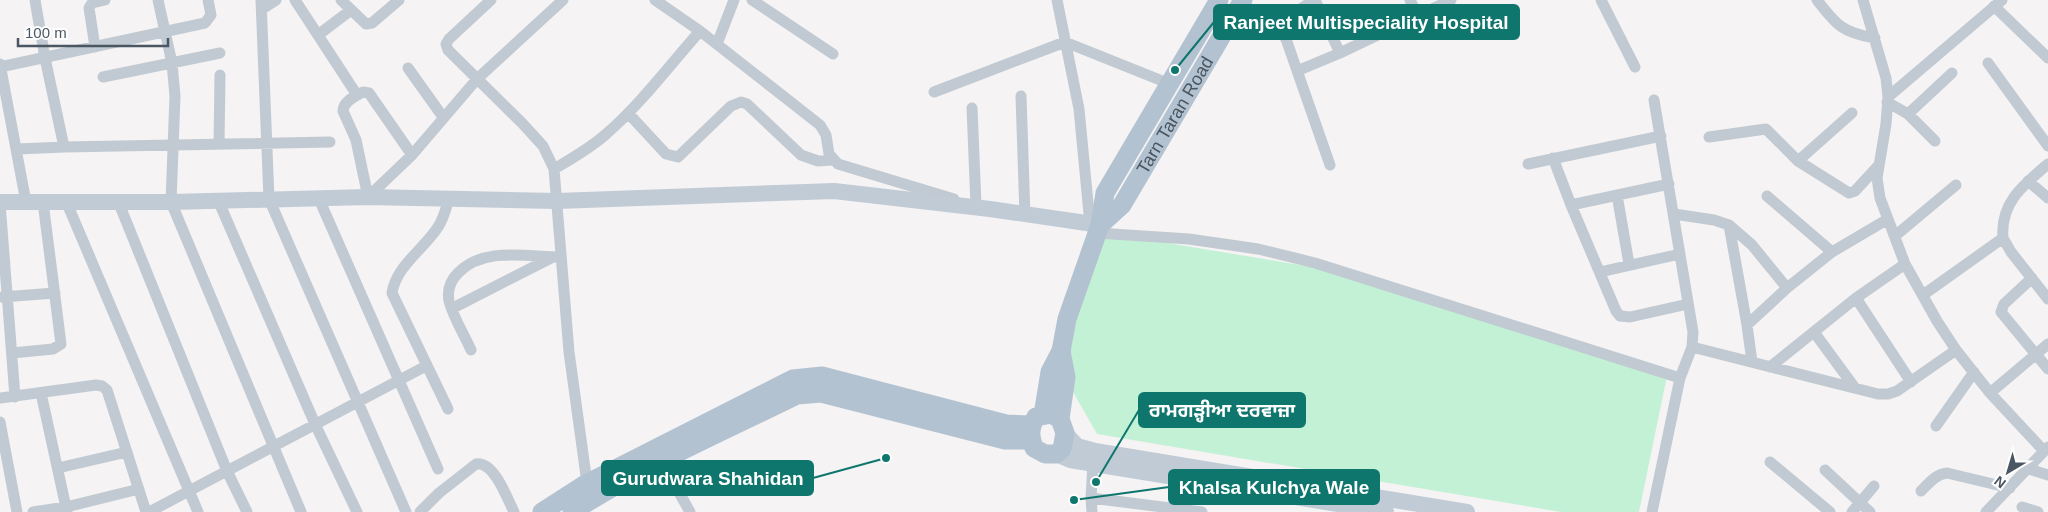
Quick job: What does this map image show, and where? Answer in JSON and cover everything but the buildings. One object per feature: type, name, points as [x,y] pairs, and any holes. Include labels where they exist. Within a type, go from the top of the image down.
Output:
[{"type":"main road","name":"Tarn Taran Road","points":[[1096,227],[1105,193],[1220,0]]},
{"type":"main road","name":"Tarn Taran Road","points":[[1096,227],[1122,204],[1242,2]]},
{"type":"main road","points":[[0,202],[171,202],[368,197],[557,201],[834,191],[983,207],[1025,216],[1096,227],[1067,318],[1061,351],[1066,377],[1046,427],[1034,448],[1045,454],[1056,454],[1070,460],[1386,512]]},
{"type":"main road","points":[[542,512],[587,483],[793,379],[822,376],[1006,424],[1046,427],[1077,446],[1095,451],[1467,512]]},
{"type":"main road","points":[[572,512],[662,462],[798,395],[821,393],[1005,440],[1046,427]]},
{"type":"main road","points":[[1046,427],[1062,449],[1056,454]]},
{"type":"street","points":[[34,0],[64,147]]},
{"type":"street","points":[[95,47],[89,8],[92,4],[105,0]]},
{"type":"street","points":[[158,0],[163,31],[172,63],[175,96],[175,145],[171,202],[301,512]]},
{"type":"street","points":[[26,202],[18,149],[0,66],[205,23],[211,15],[208,0]]},
{"type":"street","points":[[276,0],[262,5],[269,199],[406,512]]},
{"type":"street","points":[[296,0],[357,95]]},
{"type":"street","points":[[341,0],[366,24],[372,23],[399,0]]},
{"type":"street","points":[[491,0],[446,44],[448,50],[543,146],[554,169],[557,201],[557,257],[587,483]]},
{"type":"street","points":[[368,197],[412,155],[477,79],[563,0]]},
{"type":"street","points":[[655,0],[700,31],[820,125],[826,134],[829,154],[832,160],[838,164],[983,207],[972,108]]},
{"type":"street","points":[[717,44],[734,0]]},
{"type":"street","points":[[752,0],[833,54]]},
{"type":"street","points":[[1056,0],[1079,109],[1096,227],[1258,249],[1315,263],[1680,378]]},
{"type":"street","points":[[1283,34],[1299,10],[1314,0],[1340,53]]},
{"type":"street","points":[[1410,0],[1418,16]]},
{"type":"street","points":[[1298,71],[1450,0]]},
{"type":"street","points":[[1601,0],[1635,67]]},
{"type":"street","points":[[1817,0],[1842,27],[1855,35],[1875,38]]},
{"type":"street","points":[[1863,0],[1886,78],[1888,99],[1877,178],[1880,198],[1905,264],[1956,350],[1990,392],[2046,449],[1986,512]]},
{"type":"street","points":[[1242,2],[1270,21],[1283,34],[1298,71],[1330,165]]},
{"type":"street","points":[[1888,99],[1998,3],[2048,58]]},
{"type":"street","points":[[318,35],[351,10]]},
{"type":"street","points":[[554,169],[584,151],[605,135],[700,31]]},
{"type":"street","points":[[934,92],[1065,42],[1170,84]]},
{"type":"street","points":[[102,77],[220,53]]},
{"type":"street","points":[[1988,63],[2048,146]]},
{"type":"street","points":[[408,68],[443,117]]},
{"type":"street","points":[[1908,114],[1952,73]]},
{"type":"street","points":[[219,144],[220,75]]},
{"type":"street","points":[[368,197],[356,140],[343,110],[346,102],[363,92],[370,93],[412,155]]},
{"type":"street","points":[[1021,96],[1025,216]]},
{"type":"street","points":[[1888,99],[1908,114],[1935,141]]},
{"type":"street","points":[[1652,512],[1680,378],[1692,347],[1693,332],[1654,100]]},
{"type":"street","points":[[628,112],[666,154],[678,157],[731,106],[741,102],[747,104],[801,155],[818,162],[832,160]]},
{"type":"street","points":[[1798,161],[1852,113]]},
{"type":"street","points":[[1709,137],[1766,129],[1798,161],[1850,193],[1855,191],[1878,166]]},
{"type":"street","points":[[1528,164],[1661,136]]},
{"type":"street","points":[[18,149],[330,142]]},
{"type":"street","points":[[1553,158],[1616,311],[1624,318],[1688,304]]},
{"type":"street","points":[[2047,296],[2003,238],[2002,225],[2004,214],[2018,192],[2048,164]]},
{"type":"street","points":[[2028,181],[2048,198]]},
{"type":"street","points":[[1571,205],[1669,184]]},
{"type":"street","points":[[1895,236],[1956,186]]},
{"type":"street","points":[[1617,195],[1629,264]]},
{"type":"street","points":[[1767,196],[1832,252]]},
{"type":"street","points":[[448,410],[392,293],[394,283],[400,272],[438,226],[449,198]]},
{"type":"street","points":[[319,199],[397,380],[438,469]]},
{"type":"street","points":[[218,200],[315,424],[357,512]]},
{"type":"street","points":[[66,201],[198,512]]},
{"type":"street","points":[[118,201],[227,470],[247,512]]},
{"type":"street","points":[[0,202],[4,297],[12,353],[15,397]]},
{"type":"street","points":[[12,353],[53,350],[60,344],[43,202]]},
{"type":"street","points":[[1674,214],[1714,220],[1729,225],[1752,245],[1787,288]]},
{"type":"street","points":[[1747,325],[1787,288],[1832,252],[1888,218]]},
{"type":"street","points":[[1729,225],[1752,362]]},
{"type":"street","points":[[1923,295],[2003,238]]},
{"type":"street","points":[[1600,272],[1680,254]]},
{"type":"street","points":[[471,350],[449,301],[449,290],[454,277],[464,266],[478,258],[493,255],[557,257]]},
{"type":"street","points":[[453,308],[557,257]]},
{"type":"street","points":[[1770,367],[1856,298],[1905,264]]},
{"type":"street","points":[[2032,278],[2004,304],[2001,312],[2035,355],[2048,368]]},
{"type":"street","points":[[4,297],[55,293]]},
{"type":"street","points":[[1856,298],[1911,382]]},
{"type":"street","points":[[1814,332],[1855,388]]},
{"type":"street","points":[[1990,392],[2048,344]]},
{"type":"street","points":[[1692,347],[1878,394],[1888,394],[1897,391],[1956,350]]},
{"type":"street","points":[[0,398],[96,384],[102,386],[107,390],[126,452],[148,512],[426,366]]},
{"type":"street","points":[[1936,426],[1974,372]]},
{"type":"street","points":[[41,393],[66,509]]},
{"type":"street","points":[[0,422],[17,512]]},
{"type":"street","points":[[58,468],[126,452]]},
{"type":"street","points":[[662,462],[690,512]]},
{"type":"street","points":[[1770,462],[1830,512]]},
{"type":"street","points":[[420,512],[439,493],[476,464],[482,463],[488,466],[494,474],[514,512]]},
{"type":"street","points":[[1092,512],[1091,498],[1094,463]]},
{"type":"street","points":[[2029,469],[2048,475]]},
{"type":"street","points":[[1825,470],[1870,512]]},
{"type":"street","points":[[1921,491],[1936,477],[1947,473],[2010,488]]},
{"type":"street","points":[[1852,512],[1874,486]]},
{"type":"street","points":[[33,512],[66,509],[139,489]]},
{"type":"street","points":[[1091,498],[1202,512]]},
{"type":"street","points":[[2022,507],[2038,512]]},
{"type":"green space","points":[[1107,233],[1324,269],[1668,371],[1639,512],[1561,512],[1097,434],[1065,378],[1067,322]]},
{"type":"place","name":"Ranjeet Multispeciality Hospital","points":[[1175,70]]},
{"type":"place","name":"Gurudwara Shahidan","points":[[886,458]]},
{"type":"place","name":"ਰਾਮਗੜ੍ਹੀਆ ਦਰਵਾਜ਼ਾ","points":[[1096,482]]},
{"type":"place","name":"Khalsa Kulchya Wale","points":[[1074,500]]}]
